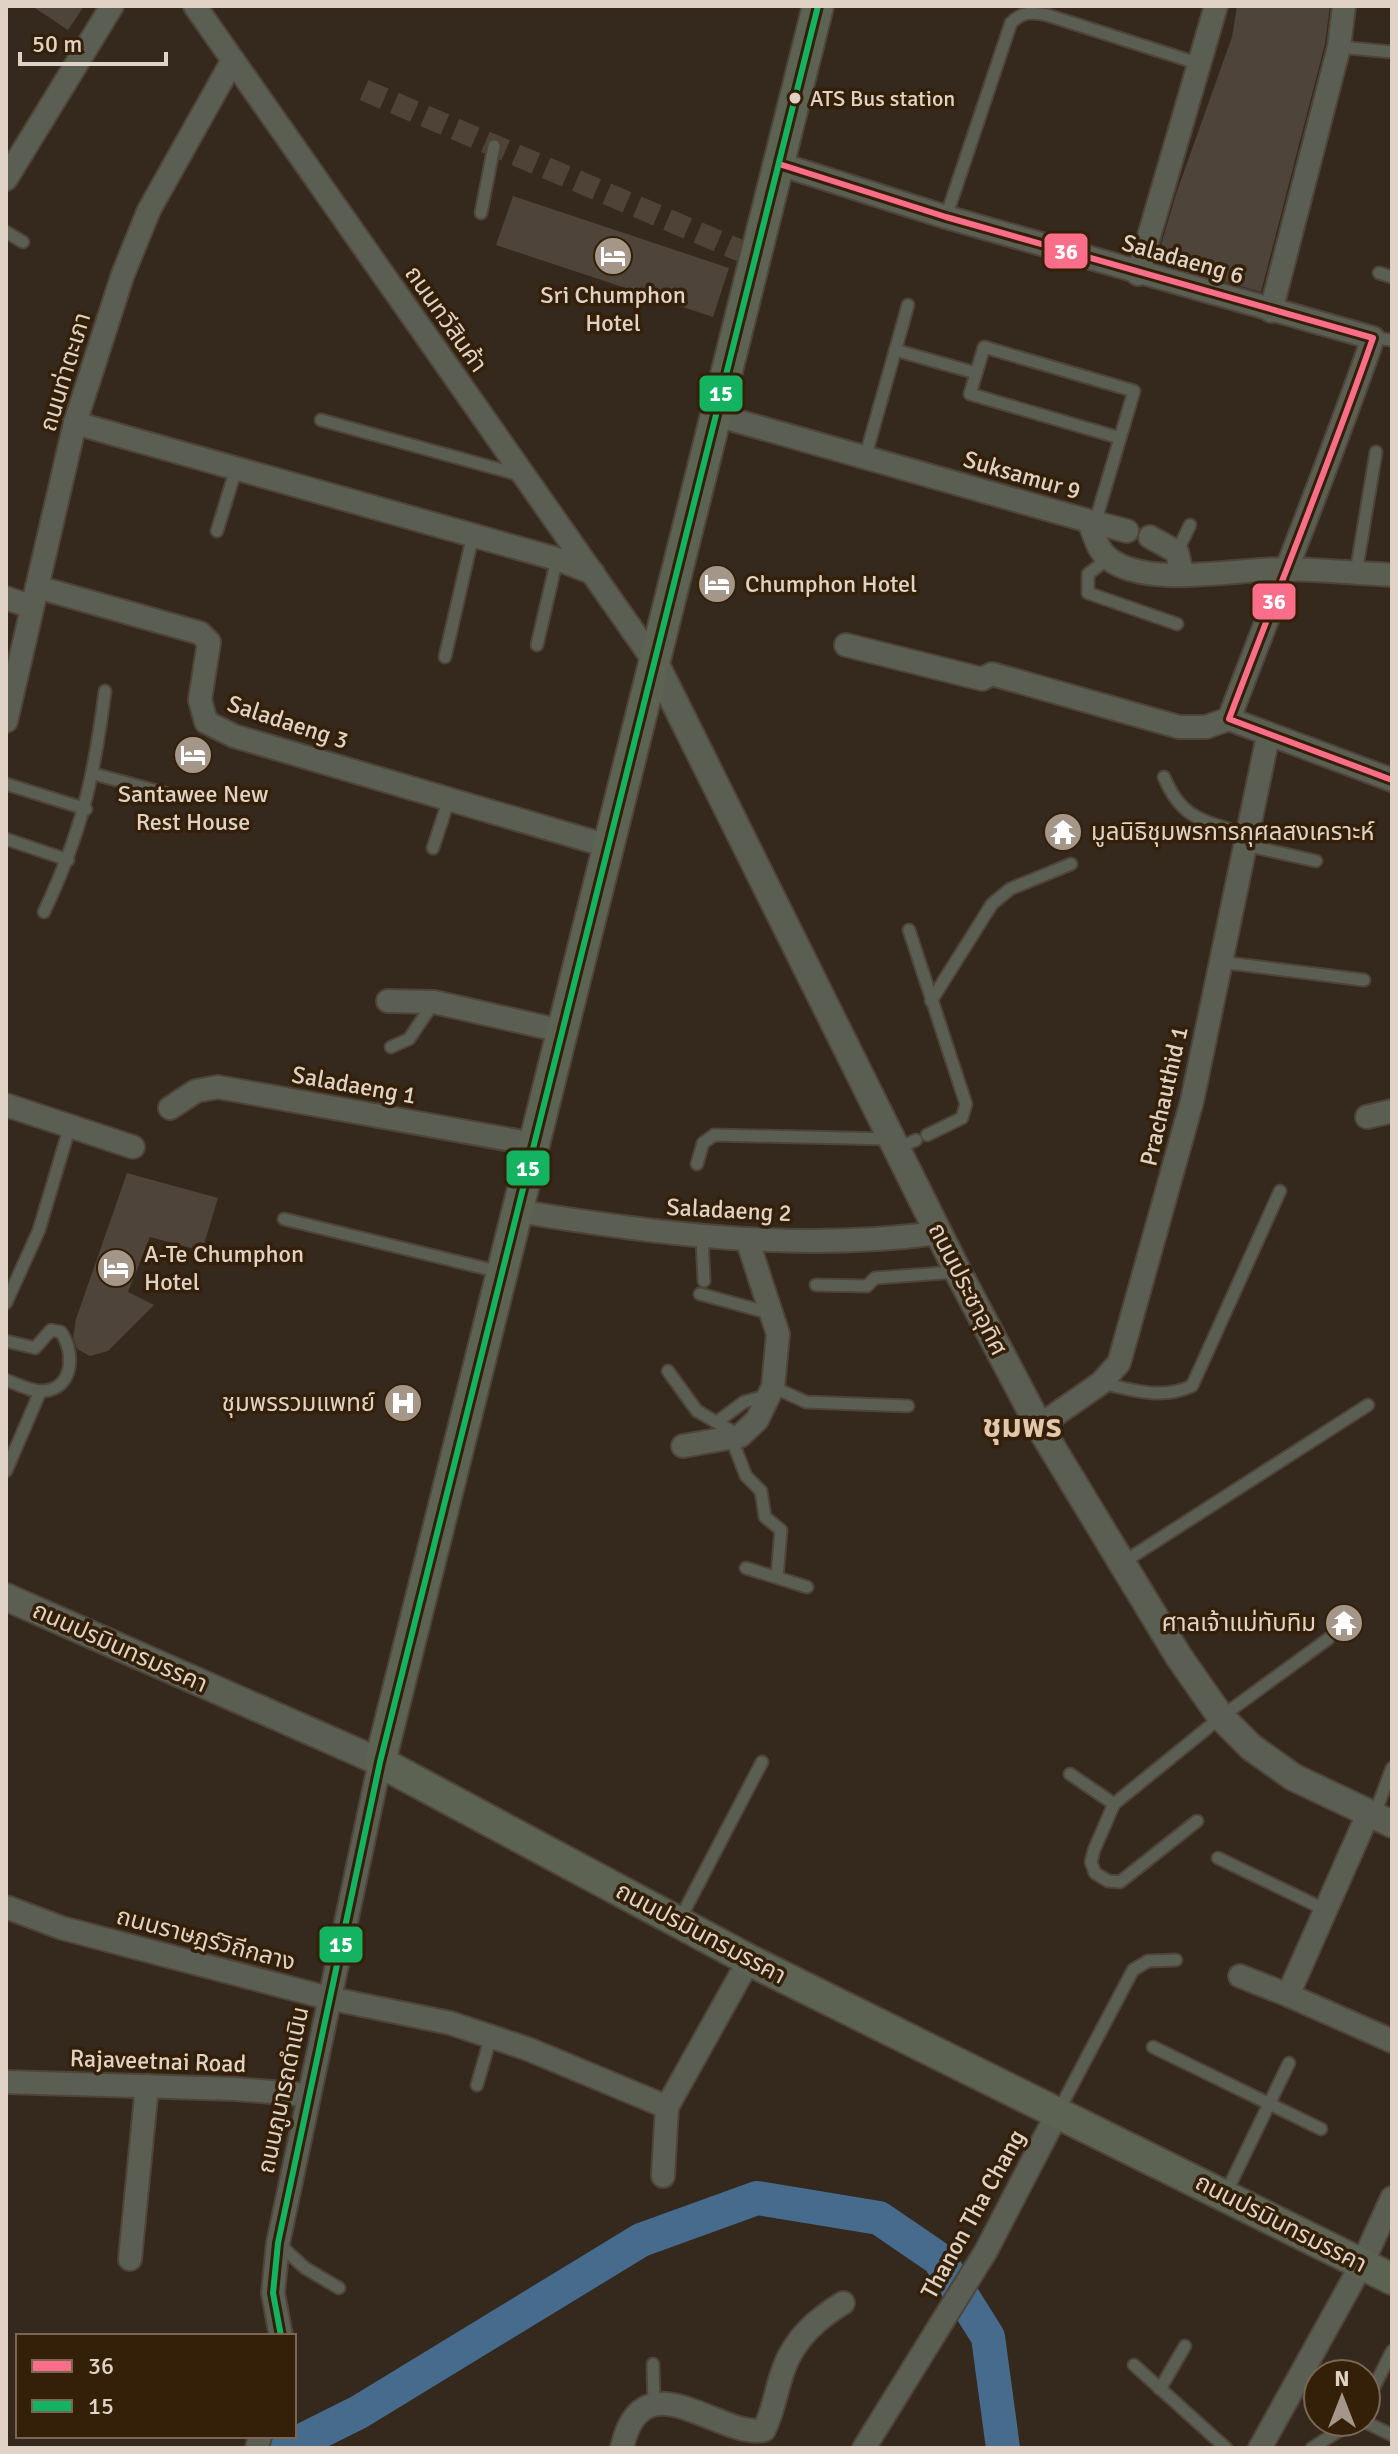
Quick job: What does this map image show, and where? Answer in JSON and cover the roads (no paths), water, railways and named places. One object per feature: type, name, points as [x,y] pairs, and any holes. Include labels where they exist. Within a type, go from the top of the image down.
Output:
[{"type":"main road","points":[[380,1762],[818,6]]},
{"type":"main road","name":"ถนนปรมินทรมรรคา","points":[[380,1762],[749,1960],[1392,2279]]},
{"type":"street","points":[[6,179],[112,6]]},
{"type":"street","name":"ถนนทวีสินค้า","points":[[195,6],[654,661]]},
{"type":"street","points":[[1138,274],[1216,6]]},
{"type":"street","points":[[1271,311],[1339,47],[1344,6]]},
{"type":"street","name":"ถนนท่าตะเภา","points":[[6,721],[75,423],[135,241],[233,60]]},
{"type":"street","name":"Saladaeng 6","points":[[779,164],[1138,274],[1382,339]]},
{"type":"street","points":[[1229,719],[1285,569],[1382,339]]},
{"type":"street","name":"Suksamur 9","points":[[716,415],[1092,522],[1098,546],[1109,558]]},
{"type":"street","points":[[75,423],[557,559],[593,573]]},
{"type":"street","points":[[1092,522],[1127,531]]},
{"type":"street","points":[[1150,537],[1179,563]]},
{"type":"street","points":[[1109,558],[1129,569],[1179,563],[1392,575]]},
{"type":"street","points":[[6,598],[34,597]]},
{"type":"street","name":"Saladaeng 3","points":[[34,597],[200,633],[209,642],[200,700],[206,722],[234,736],[608,846]]},
{"type":"street","points":[[846,645],[982,679],[992,674],[1179,727],[1206,727],[1229,719],[1392,780]]},
{"type":"street","name":"ถนนประชาอุทิศ","points":[[654,661],[908,1141],[938,1233],[1039,1426],[1179,1657],[1221,1717],[1251,1747],[1293,1777],[1378,1818]]},
{"type":"street","name":"Prachauthid 1","points":[[1039,1426],[1101,1383],[1119,1363],[1179,1158],[1268,736]]},
{"type":"street","points":[[388,1001],[434,1002],[562,1031]]},
{"type":"street","name":"Saladaeng 1","points":[[170,1108],[196,1091],[218,1087],[534,1144]]},
{"type":"street","points":[[6,1105],[133,1147]]},
{"type":"street","points":[[1367,1117],[1392,1111]]},
{"type":"street","name":"Saladaeng 2","points":[[517,1211],[622,1229],[747,1239],[877,1241],[938,1233]]},
{"type":"street","points":[[683,1446],[736,1438],[757,1420],[771,1390],[778,1352],[773,1314],[747,1239]]},
{"type":"street","name":"ถนนปรมินทรมรรคา","points":[[6,1597],[380,1762]]},
{"type":"street","name":"ถนนภูนารถดำเนิน","points":[[281,2334],[273,2293],[278,2243],[380,1762]]},
{"type":"street","points":[[1288,1995],[1326,1910],[1378,1818]]},
{"type":"street","name":"ถนนราษฎร์วิถีกลาง","points":[[6,1907],[62,1928],[328,1998],[450,2023],[491,2035],[667,2107]]},
{"type":"street","points":[[663,2176],[667,2107],[749,1960]]},
{"type":"street","points":[[1240,1976],[1392,2041]]},
{"type":"street","name":"Rajaveetnai Road","points":[[6,2082],[308,2095]]},
{"type":"street","points":[[130,2259],[147,2086]]},
{"type":"street","name":"Thanon Tha Chang","points":[[864,2448],[980,2260],[1058,2112]]},
{"type":"street","points":[[1260,2448],[1362,2264],[1392,2198]]},
{"type":"street","points":[[622,2448],[625,2432],[635,2417],[654,2405],[679,2405],[749,2433],[764,2430],[784,2367],[798,2341],[818,2318],[843,2303]]},
{"type":"lane","points":[[946,217],[1011,23],[1019,15],[1029,9],[1200,64]]},
{"type":"lane","points":[[1339,47],[1392,52]]},
{"type":"lane","points":[[481,213],[494,146]]},
{"type":"lane","points":[[6,232],[23,242]]},
{"type":"lane","points":[[1379,273],[1392,277]]},
{"type":"lane","points":[[865,458],[908,305]]},
{"type":"lane","points":[[1092,522],[1120,438],[1134,391],[984,347],[970,394],[1120,438]]},
{"type":"lane","points":[[895,350],[976,373]]},
{"type":"lane","points":[[321,420],[525,476]]},
{"type":"lane","points":[[1356,573],[1376,452]]},
{"type":"lane","points":[[217,531],[236,469]]},
{"type":"lane","points":[[1179,563],[1190,525]]},
{"type":"lane","points":[[445,657],[473,535]]},
{"type":"lane","points":[[1109,558],[1088,574],[1088,593],[1177,624]]},
{"type":"lane","points":[[537,645],[557,559]]},
{"type":"lane","points":[[44,912],[68,860],[86,809],[105,691]]},
{"type":"lane","points":[[94,774],[168,794]]},
{"type":"lane","points":[[1164,777],[1174,800],[1190,815],[1246,840],[1316,861]]},
{"type":"lane","points":[[6,784],[86,809]]},
{"type":"lane","points":[[433,848],[449,799]]},
{"type":"lane","points":[[6,839],[68,860]]},
{"type":"lane","points":[[931,1001],[992,904],[1010,889],[1071,864]]},
{"type":"lane","points":[[697,1164],[703,1143],[714,1135],[908,1141],[962,1118],[966,1104],[909,930]]},
{"type":"lane","points":[[1220,962],[1364,980]]},
{"type":"lane","points":[[391,1047],[409,1039],[434,1002]]},
{"type":"lane","points":[[6,1303],[39,1230],[70,1126]]},
{"type":"lane","points":[[1101,1383],[1155,1395],[1175,1394],[1192,1386],[1280,1191]]},
{"type":"lane","points":[[284,1219],[502,1273]]},
{"type":"lane","points":[[702,1236],[704,1281]]},
{"type":"lane","points":[[816,1285],[867,1286],[875,1278],[958,1272]]},
{"type":"lane","points":[[700,1294],[773,1314]]},
{"type":"lane","points":[[6,1341],[35,1348],[51,1330],[61,1332],[69,1343],[71,1360],[67,1376],[56,1388],[40,1392],[6,1380]]},
{"type":"lane","points":[[668,1371],[697,1411],[736,1438],[746,1476],[761,1491],[765,1517],[781,1530],[777,1577]]},
{"type":"lane","points":[[717,1422],[744,1402],[771,1390],[806,1402],[908,1406]]},
{"type":"lane","points":[[6,1471],[40,1392]]},
{"type":"lane","points":[[1122,1563],[1368,1405]]},
{"type":"lane","points":[[746,1568],[807,1587]]},
{"type":"lane","points":[[1197,1821],[1120,1882],[1108,1881],[1095,1873],[1091,1862],[1114,1804],[1221,1717],[1328,1639]]},
{"type":"lane","points":[[678,1922],[762,1762]]},
{"type":"lane","points":[[1378,1818],[1392,1768]]},
{"type":"lane","points":[[1070,1774],[1114,1804]]},
{"type":"lane","points":[[1218,1858],[1326,1910]]},
{"type":"lane","points":[[1058,2112],[1133,1970],[1148,1961],[1176,1960]]},
{"type":"lane","points":[[477,2085],[491,2035]]},
{"type":"lane","points":[[1153,2047],[1321,2129]]},
{"type":"lane","points":[[1225,2195],[1289,2063]]},
{"type":"lane","points":[[278,2243],[305,2268],[339,2288]]},
{"type":"lane","points":[[1160,2389],[1185,2346]]},
{"type":"lane","points":[[1382,2371],[1392,2351]]},
{"type":"lane","points":[[653,2364],[654,2405]]},
{"type":"lane","points":[[1134,2365],[1226,2448]]},
{"type":"waterway","points":[[287,2448],[359,2412],[641,2240],[757,2198],[879,2218],[939,2259],[988,2337],[1003,2448]]},
{"type":"tunnel","points":[[364,90],[755,257]]},
{"type":"place","name":"ATS Bus station","points":[[795,98]]},
{"type":"place","name":"Sri Chumphon Hotel","points":[[613,256]]},
{"type":"place","name":"Chumphon Hotel","points":[[717,584]]},
{"type":"place","name":"Santawee New Rest House","points":[[193,755]]},
{"type":"place","name":"มูลนิธิชุมพรการกุศลสงเคราะห์","points":[[1063,832]]},
{"type":"place","name":"A-Te Chumphon Hotel","points":[[116,1268]]},
{"type":"place","name":"ชุมพรรวมแพทย์","points":[[403,1403]]},
{"type":"place","name":"ศาลเจ้าแม่ทับทิม","points":[[1344,1623]]},
{"type":"district","name":"ชุมพร","points":[[1022,1426]]}]
